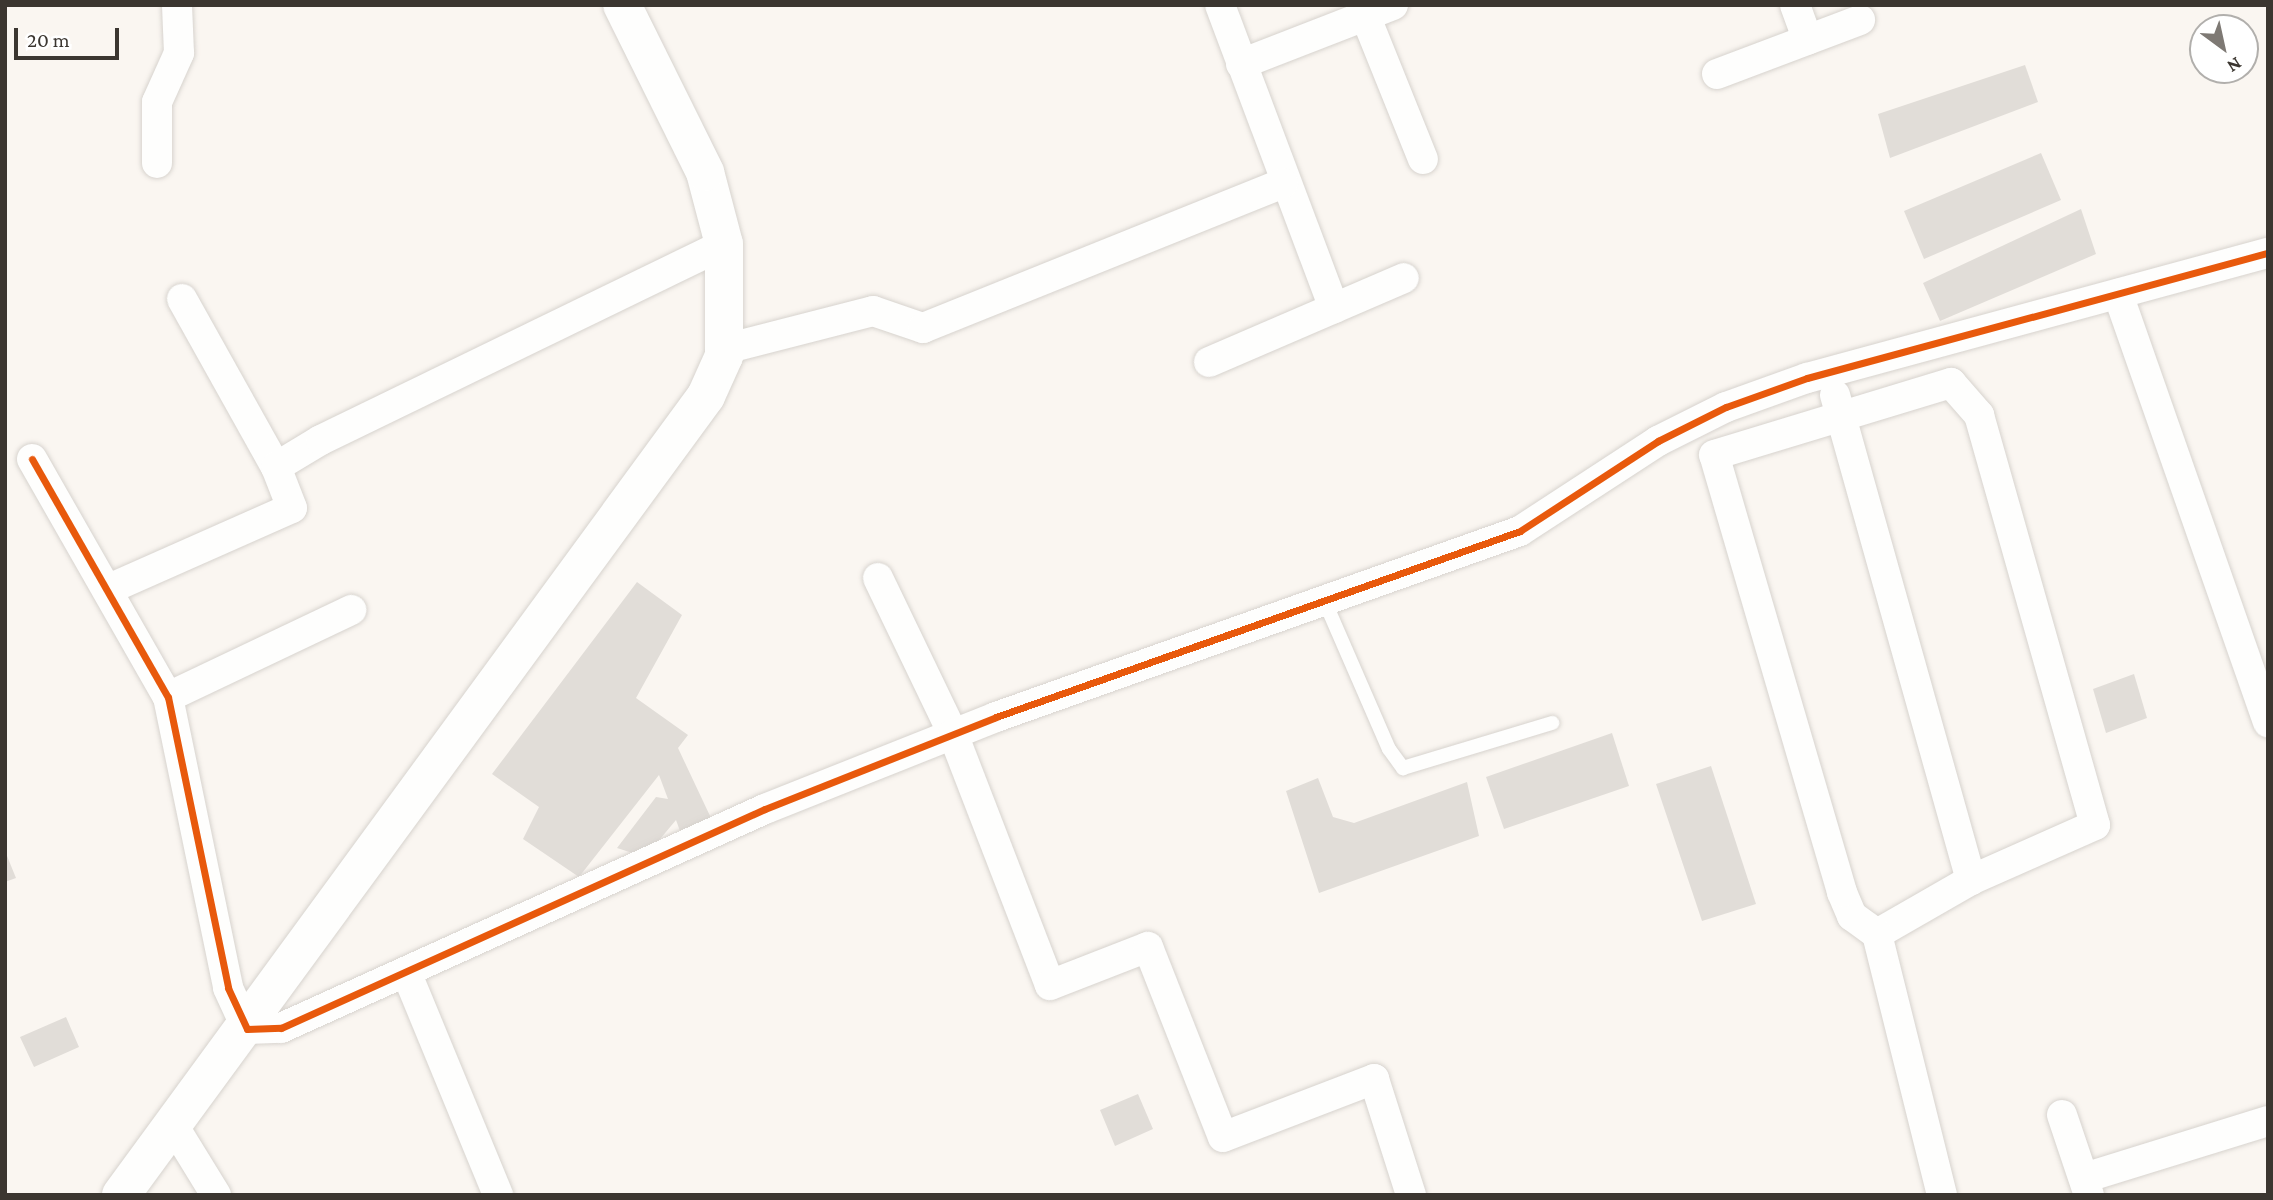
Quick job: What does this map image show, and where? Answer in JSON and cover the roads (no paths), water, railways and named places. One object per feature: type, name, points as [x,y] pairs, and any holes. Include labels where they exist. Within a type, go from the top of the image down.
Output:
[{"type":"street","points":[[157,163],[158,102],[179,53],[177,5]]},
{"type":"street","points":[[121,1195],[247,1029],[286,963],[706,396],[724,349],[724,244],[681,114],[622,5]]},
{"type":"street","points":[[1220,5],[1283,183],[1334,308]]},
{"type":"street","points":[[1241,64],[1363,11],[1393,5]]},
{"type":"street","points":[[1795,5],[1808,40]]},
{"type":"street","points":[[1363,11],[1423,159]]},
{"type":"street","points":[[1717,74],[1860,20]]},
{"type":"street","points":[[724,349],[873,311],[923,328],[1283,183]]},
{"type":"street","points":[[276,467],[724,244]]},
{"type":"street","points":[[247,1029],[281,1028],[321,1015],[765,809],[953,734],[1520,531],[1658,441],[1726,407],[1829,373],[2268,253]]},
{"type":"street","points":[[1209,362],[1404,278]]},
{"type":"street","points":[[2118,294],[2268,723]]},
{"type":"street","points":[[109,589],[292,508],[276,467],[182,299]]},
{"type":"street","points":[[1829,373],[1971,880]]},
{"type":"street","points":[[1877,934],[1971,880],[2095,825],[1973,403],[1951,383],[1714,456],[1842,892],[1852,916],[1877,934],[1942,1195]]},
{"type":"street","points":[[32,459],[169,697],[198,829],[215,949],[247,1029]]},
{"type":"street","points":[[877,578],[953,734],[1050,985],[1147,947],[1223,1137],[1374,1079],[1410,1195]]},
{"type":"street","points":[[169,697],[351,610]]},
{"type":"street","points":[[407,974],[498,1195]]},
{"type":"street","points":[[2063,1115],[2086,1186],[2268,1121]]},
{"type":"street","points":[[173,1125],[216,1195]]},
{"type":"lane","points":[[1325,602],[1389,749],[1404,768],[1552,723]]}]
